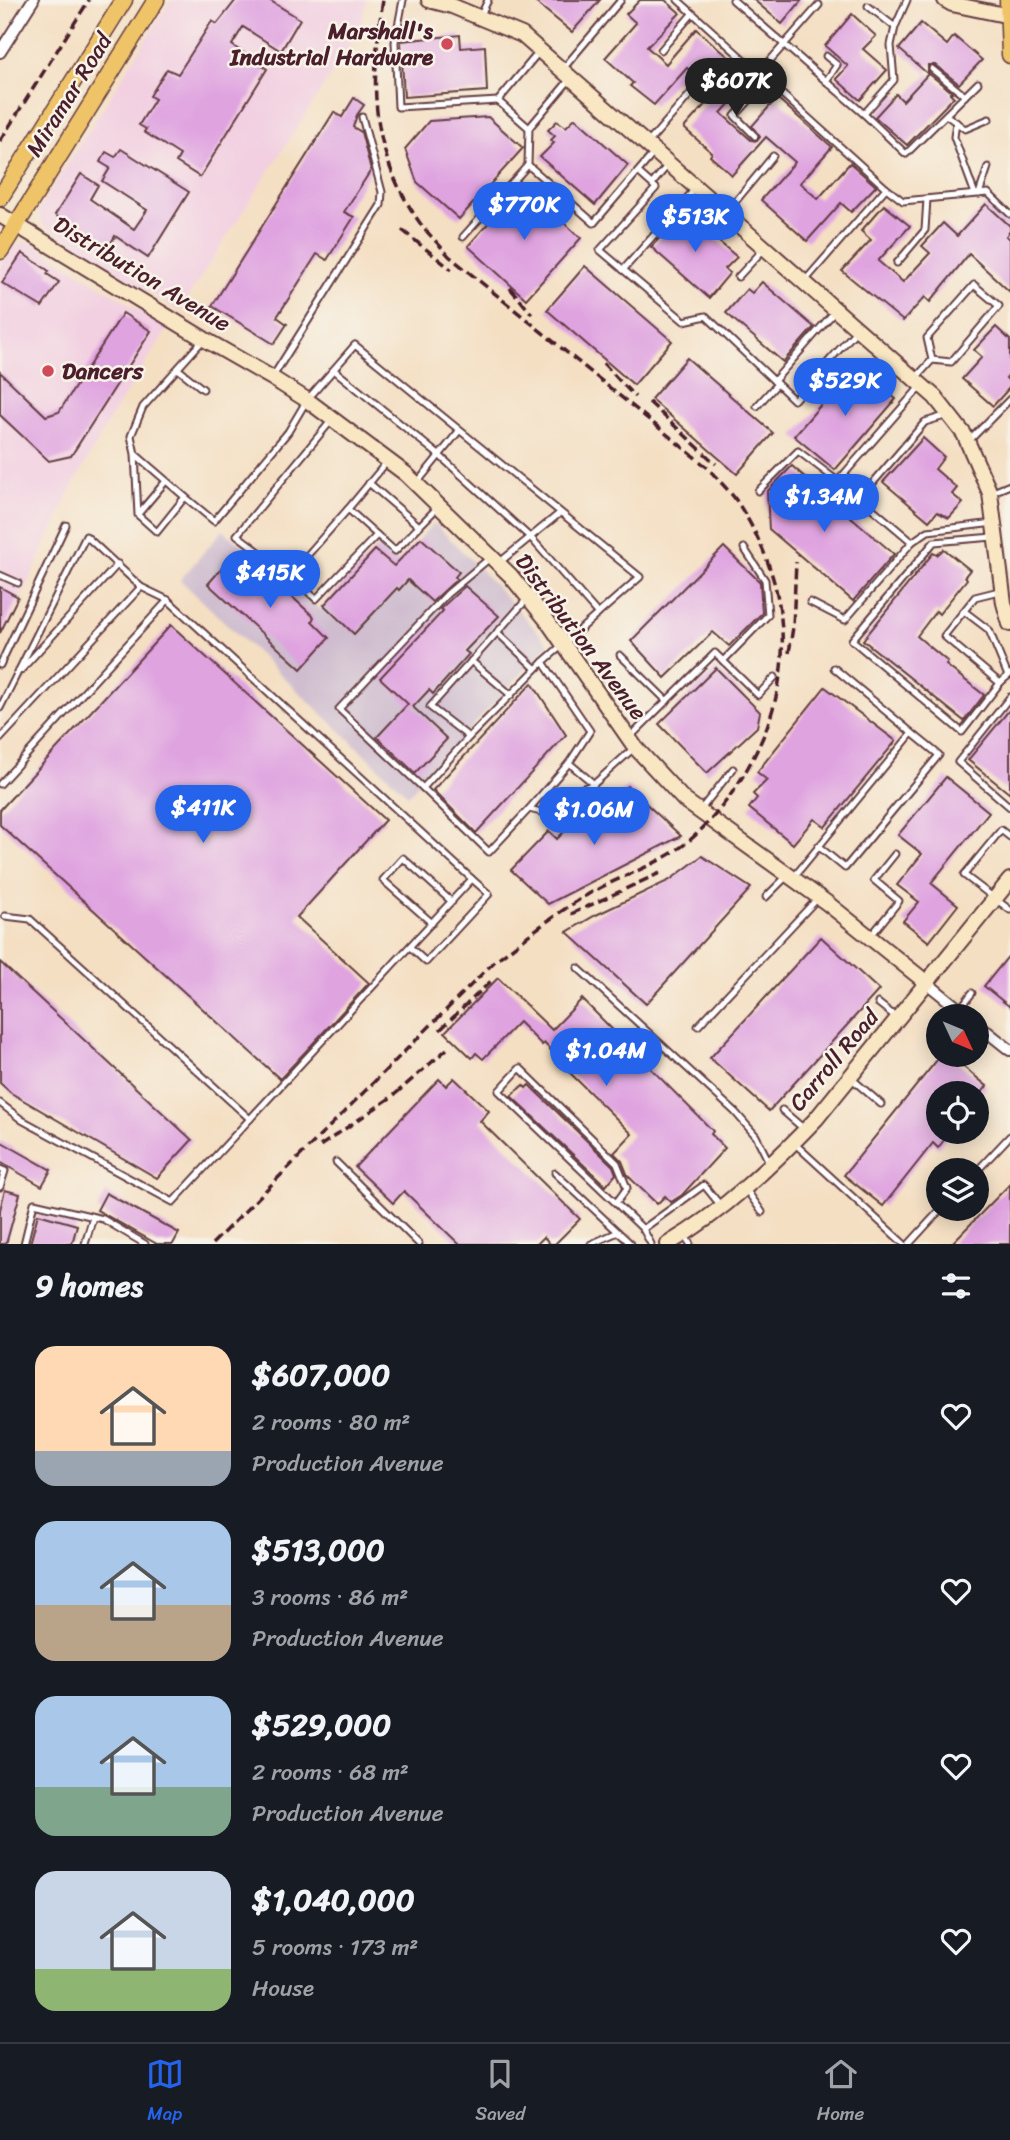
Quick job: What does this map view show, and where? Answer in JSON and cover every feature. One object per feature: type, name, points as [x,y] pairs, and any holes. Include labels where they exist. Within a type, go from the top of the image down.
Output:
[{"type":"main road","name":"Miramar Road","points":[[0,198],[124,0]]},
{"type":"main road","name":"Miramar Road","points":[[0,251],[156,0]]},
{"type":"main road","points":[[1008,11],[1010,55]]},
{"type":"street","points":[[429,0],[522,35],[935,397],[967,442],[990,493],[1003,590],[1010,620]]},
{"type":"street","points":[[945,0],[1008,11]]},
{"type":"street","points":[[0,52],[31,1]]},
{"type":"street","name":"Distribution Avenue","points":[[0,215],[307,400],[417,484],[495,560],[528,598],[632,742],[684,800],[820,897],[950,1004]]},
{"type":"street","name":"Carroll Road","points":[[667,1244],[687,1239],[794,1143],[1010,880]]},
{"type":"street","points":[[989,1033],[1010,1050]]},
{"type":"lane","points":[[403,0],[395,42],[398,107],[498,101],[529,128]]},
{"type":"lane","points":[[479,18],[488,0]]},
{"type":"lane","points":[[463,237],[528,165],[529,128],[621,0]]},
{"type":"lane","points":[[678,0],[903,201],[988,193],[1010,214]]},
{"type":"lane","points":[[733,0],[906,154],[978,83]]},
{"type":"lane","points":[[864,114],[894,80],[891,44],[906,0]]},
{"type":"lane","points":[[760,72],[819,5]]},
{"type":"lane","points":[[868,6],[895,27]]},
{"type":"lane","points":[[661,50],[692,14]]},
{"type":"lane","points":[[498,101],[540,51]]},
{"type":"lane","points":[[826,57],[837,65],[826,81]]},
{"type":"lane","points":[[932,69],[965,96]]},
{"type":"lane","points":[[755,136],[735,116],[768,80]]},
{"type":"lane","points":[[528,165],[594,223],[638,172],[651,148],[692,91]]},
{"type":"lane","points":[[946,114],[965,129],[989,119]]},
{"type":"lane","points":[[272,378],[382,205],[382,192],[362,117]]},
{"type":"lane","points":[[957,122],[954,137],[977,194]]},
{"type":"lane","points":[[726,213],[774,156]]},
{"type":"lane","points":[[652,184],[669,164]]},
{"type":"lane","points":[[977,194],[988,167]]},
{"type":"lane","points":[[638,172],[656,188],[600,250],[684,321],[706,317],[794,400],[858,329]]},
{"type":"lane","points":[[623,270],[697,188]]},
{"type":"lane","points":[[804,282],[886,188]]},
{"type":"lane","points":[[897,263],[925,230],[927,199]]},
{"type":"lane","points":[[738,277],[766,248]]},
{"type":"lane","points":[[838,481],[918,382],[932,360],[927,338],[974,285],[999,306],[951,362],[932,360]]},
{"type":"lane","points":[[757,405],[836,310]]},
{"type":"lane","points":[[185,497],[157,532],[138,514],[135,454],[131,436],[143,407],[204,340]]},
{"type":"lane","points":[[135,454],[214,521],[288,432],[307,400],[355,345],[640,577],[543,662],[423,788]]},
{"type":"lane","points":[[178,369],[203,388]]},
{"type":"lane","points":[[334,370],[440,456],[531,538],[598,614]]},
{"type":"lane","points":[[967,442],[1010,399]]},
{"type":"lane","points":[[860,498],[925,422],[949,415]]},
{"type":"lane","points":[[333,419],[237,535],[290,575],[316,599],[377,535]]},
{"type":"lane","points":[[417,484],[459,431]]},
{"type":"lane","points":[[758,491],[798,451],[912,542]]},
{"type":"lane","points":[[290,575],[388,460]]},
{"type":"lane","points":[[138,514],[166,481]]},
{"type":"lane","points":[[369,483],[419,526]]},
{"type":"lane","points":[[990,493],[1010,485]]},
{"type":"lane","points":[[348,509],[395,551],[439,506]]},
{"type":"lane","points":[[543,662],[590,731],[569,763],[489,852],[339,709],[447,593],[531,538],[559,513]]},
{"type":"lane","points":[[0,665],[66,525]]},
{"type":"lane","points":[[810,602],[845,620],[912,542],[928,531],[995,530]]},
{"type":"lane","points":[[964,611],[989,630],[1009,675],[962,732],[852,640],[934,542],[995,530]]},
{"type":"lane","points":[[0,708],[86,536],[141,587],[168,600],[489,894],[426,962],[410,947]]},
{"type":"lane","points":[[723,661],[768,615],[765,580],[744,548]]},
{"type":"lane","points":[[17,675],[118,564]]},
{"type":"lane","points":[[0,575],[18,583]]},
{"type":"lane","points":[[0,739],[141,587]]},
{"type":"lane","points":[[1000,683],[944,636],[975,597],[1003,590]]},
{"type":"lane","points":[[469,737],[430,707],[528,598]]},
{"type":"lane","points":[[0,784],[168,600]]},
{"type":"lane","points":[[497,632],[536,669]]},
{"type":"lane","points":[[529,809],[549,814],[578,790],[594,784],[667,701],[715,653],[758,695],[775,677]]},
{"type":"lane","points":[[620,655],[667,701]]},
{"type":"lane","points":[[471,661],[510,695]]},
{"type":"lane","points":[[818,846],[845,868],[939,755],[834,668]]},
{"type":"lane","points":[[1010,697],[958,762],[1010,807]]},
{"type":"lane","points":[[766,897],[818,846],[912,733]]},
{"type":"lane","points":[[569,763],[594,784]]},
{"type":"lane","points":[[699,811],[733,769]]},
{"type":"lane","points":[[1010,837],[1001,830],[964,875],[1010,911]]},
{"type":"lane","points":[[870,937],[899,901],[874,880],[895,854]]},
{"type":"lane","points":[[432,923],[383,880],[402,858],[452,902]]},
{"type":"lane","points":[[0,1103],[22,1120],[173,1202],[472,879]]},
{"type":"lane","points":[[698,1027],[820,897]]},
{"type":"lane","points":[[2,917],[30,919],[250,1119]]},
{"type":"lane","points":[[578,968],[735,1112],[756,1136],[771,1165]]},
{"type":"lane","points":[[966,1004],[972,993]]},
{"type":"lane","points":[[878,1003],[898,1018]]},
{"type":"lane","points":[[616,1203],[627,1188],[617,1163],[520,1068],[499,1091],[643,1229],[651,1244]]},
{"type":"lane","points":[[850,1077],[881,1104]]},
{"type":"lane","points":[[782,1110],[805,1130]]},
{"type":"lane","points":[[989,1158],[1010,1136]]},
{"type":"lane","points":[[794,1143],[906,1244],[929,1221]]},
{"type":"lane","points":[[336,1162],[419,1244]]},
{"type":"lane","points":[[0,1169],[5,1171],[0,1187]]},
{"type":"lane","points":[[555,1173],[631,1244]]},
{"type":"lane","points":[[643,1229],[704,1185],[721,1206]]},
{"type":"lane","points":[[745,1188],[762,1212]]},
{"type":"lane","points":[[24,1244],[34,1203],[103,1219],[137,1242],[145,1244]]},
{"type":"lane","points":[[85,1244],[93,1217]]},
{"type":"lane","points":[[591,1244],[618,1232]]},
{"type":"shaded area","points":[[171,0],[367,0],[359,31],[179,311],[43,225],[38,211]]},
{"type":"shaded area","points":[[24,242],[32,243],[168,328],[112,415],[72,488],[0,643],[0,267],[13,247]]},
{"type":"shaded area","points":[[434,523],[549,644],[408,795],[180,580],[223,530],[320,609],[379,546],[398,562]]},
{"type":"building","points":[[236,0],[269,0],[300,19],[281,51],[243,27],[232,45],[267,69],[200,177],[176,162],[180,155],[144,132],[146,129],[139,125],[155,99],[150,96],[167,69],[178,74],[212,21],[217,24]]},
{"type":"building","points":[[533,0],[600,0],[572,32]]},
{"type":"building","points":[[640,0],[665,0],[680,13],[647,47],[666,64],[696,29],[753,78],[721,113],[751,140],[757,141],[760,137],[752,126],[777,98],[832,147],[800,183],[818,199],[850,163],[876,186],[851,212],[841,203],[807,241],[761,200],[795,162],[766,137],[732,175],[684,128],[716,92],[687,68],[654,105],[630,86],[633,83],[605,58],[636,23],[626,14]]},
{"type":"building","points":[[754,0],[802,0],[782,24]]},
{"type":"building","points":[[852,14],[876,36],[863,49],[887,70],[860,100],[836,79],[848,66],[825,46]]},
{"type":"building","points":[[921,23],[947,45],[954,36],[982,60],[959,84],[935,65],[928,65],[928,73],[952,92],[950,93],[954,97],[907,145],[875,117],[896,94],[903,101],[928,74],[899,49]]},
{"type":"building","points":[[460,35],[461,48],[485,46],[487,91],[404,97],[401,41]]},
{"type":"building","points":[[354,98],[364,105],[353,127],[361,132],[371,170],[344,212],[354,217],[327,260],[317,254],[277,317],[287,324],[274,344],[212,306],[334,112],[342,117]]},
{"type":"building","points":[[488,117],[523,148],[459,219],[417,182],[405,149],[429,121]]},
{"type":"building","points":[[575,118],[628,165],[595,205],[540,157],[554,143],[551,140],[555,136],[548,130],[557,121],[566,127]]},
{"type":"building","points":[[121,149],[189,192],[148,258],[115,236],[108,248],[55,215],[81,174],[98,185],[90,199],[134,229],[147,210],[102,181],[110,168],[100,162],[106,152],[115,157]]},
{"type":"building","points":[[522,185],[581,238],[526,299],[468,246]]},
{"type":"building","points":[[986,204],[1010,226],[1006,236],[1010,239],[1010,292],[969,254],[930,302],[925,297],[903,321],[842,271],[871,240],[861,231],[884,205],[910,226],[878,261],[903,282],[930,253],[922,246],[943,223],[957,236]]},
{"type":"building","points":[[684,212],[737,257],[725,269],[730,273],[709,298],[651,247]]},
{"type":"building","points":[[22,253],[49,271],[47,274],[59,282],[42,307],[2,283]]},
{"type":"building","points":[[585,266],[672,341],[634,385],[547,310]]},
{"type":"building","points":[[762,282],[814,327],[783,362],[726,313],[747,289],[752,293]]},
{"type":"building","points":[[123,313],[151,331],[71,456],[49,461],[0,415],[0,372],[46,416],[59,412]]},
{"type":"building","points":[[996,327],[1010,340],[1010,373],[1006,378],[1010,387],[993,406],[962,379],[982,357],[974,350]]},
{"type":"building","points":[[687,358],[773,433],[737,474],[651,399]]},
{"type":"building","points":[[855,365],[896,399],[835,470],[794,436]]},
{"type":"building","points":[[923,438],[944,457],[935,469],[957,488],[952,494],[963,503],[949,518],[937,512],[929,521],[883,482]]},
{"type":"building","points":[[792,466],[894,554],[853,601],[769,529],[767,492]]},
{"type":"building","points":[[421,538],[459,572],[455,577],[457,579],[432,602],[408,580],[399,590],[397,588],[354,634],[324,605],[375,550],[394,566]]},
{"type":"building","points":[[724,547],[760,582],[762,613],[729,646],[713,632],[665,678],[631,641]]},
{"type":"building","points":[[944,549],[970,570],[965,576],[967,579],[939,614],[936,611],[917,636],[948,662],[946,665],[984,695],[964,721],[863,640],[933,553],[937,555]]},
{"type":"building","points":[[236,552],[273,587],[277,583],[314,617],[312,621],[329,638],[301,669],[208,584]]},
{"type":"building","points":[[465,586],[499,616],[465,651],[469,654],[433,694],[429,690],[413,707],[447,739],[415,773],[377,737],[408,704],[380,678],[443,611],[440,609]]},
{"type":"building","points":[[0,587],[18,597],[0,633]]},
{"type":"building","points":[[171,625],[385,820],[297,917],[369,983],[280,1079],[0,825],[0,810]]},
{"type":"building","points":[[716,668],[760,712],[757,727],[707,773],[659,724]]},
{"type":"building","points":[[532,683],[566,735],[476,833],[433,790]]},
{"type":"building","points":[[825,687],[896,741],[825,827],[814,819],[793,844],[749,808],[757,798],[753,794],[767,780],[757,772]]},
{"type":"building","points":[[1010,709],[1010,794],[968,760]]},
{"type":"building","points":[[946,777],[989,812],[931,883],[958,905],[929,942],[903,921],[919,902],[897,885],[922,854],[898,835]]},
{"type":"building","points":[[627,786],[681,836],[548,904],[511,870],[549,831],[557,839],[592,803],[603,814]]},
{"type":"building","points":[[702,856],[751,888],[646,1004],[567,932],[594,916],[670,880]]},
{"type":"building","points":[[821,937],[879,990],[769,1111],[710,1058]]},
{"type":"building","points":[[1010,954],[1010,1007],[984,986]]},
{"type":"building","points":[[0,962],[192,1140],[157,1178],[11,1093],[0,1083]]},
{"type":"building","points":[[498,978],[552,1030],[582,999],[713,1131],[711,1134],[725,1148],[682,1195],[671,1202],[665,1196],[657,1204],[628,1176],[622,1161],[614,1153],[632,1134],[562,1065],[544,1043],[542,1045],[519,1022],[483,1059],[476,1053],[472,1058],[445,1032]]},
{"type":"building","points":[[930,1068],[965,1068],[981,1081],[926,1081],[926,1144],[932,1144],[883,1206],[844,1175]]},
{"type":"building","points":[[454,1078],[489,1111],[480,1121],[580,1219],[555,1244],[550,1244],[544,1237],[537,1244],[459,1244],[404,1191],[393,1203],[355,1167],[439,1079],[446,1086]]},
{"type":"building","points":[[523,1085],[526,1088],[529,1085],[613,1166],[616,1174],[606,1186],[511,1096]]},
{"type":"building","points":[[0,1141],[51,1170],[42,1186],[0,1162]]},
{"type":"building","points":[[1010,1184],[1010,1244],[951,1244],[974,1221],[989,1221],[989,1205]]},
{"type":"building","points":[[5,1190],[20,1194],[6,1244],[0,1244],[0,1210]]},
{"type":"building","points":[[106,1193],[179,1233],[173,1244],[157,1244],[97,1210]]},
{"type":"building","points":[[38,1214],[77,1225],[72,1244],[30,1244]]},
{"type":"railway","points":[[0,141],[89,0]]},
{"type":"railway","points":[[212,1244],[496,960],[575,902],[666,857],[702,829],[732,793],[756,751],[774,706],[780,676],[781,616],[775,586],[753,528],[733,496],[708,468],[449,256],[420,223],[403,196],[382,143],[377,116],[376,60],[383,0]]},
{"type":"railway","points":[[402,230],[452,270]]},
{"type":"railway","points":[[510,288],[532,314]]},
{"type":"railway","points":[[603,363],[635,397]]},
{"type":"railway","points":[[649,402],[716,464]]},
{"type":"railway","points":[[789,653],[796,562]]},
{"type":"railway","points":[[571,914],[660,873]]},
{"type":"railway","points":[[440,1030],[493,979]]},
{"type":"railway","points":[[320,1146],[393,1096],[447,1049]]},
{"type":"place","name":"Marshall's Industrial Hardware","points":[[447,44]]},
{"type":"place","name":"Dancers","points":[[48,371]]}]
